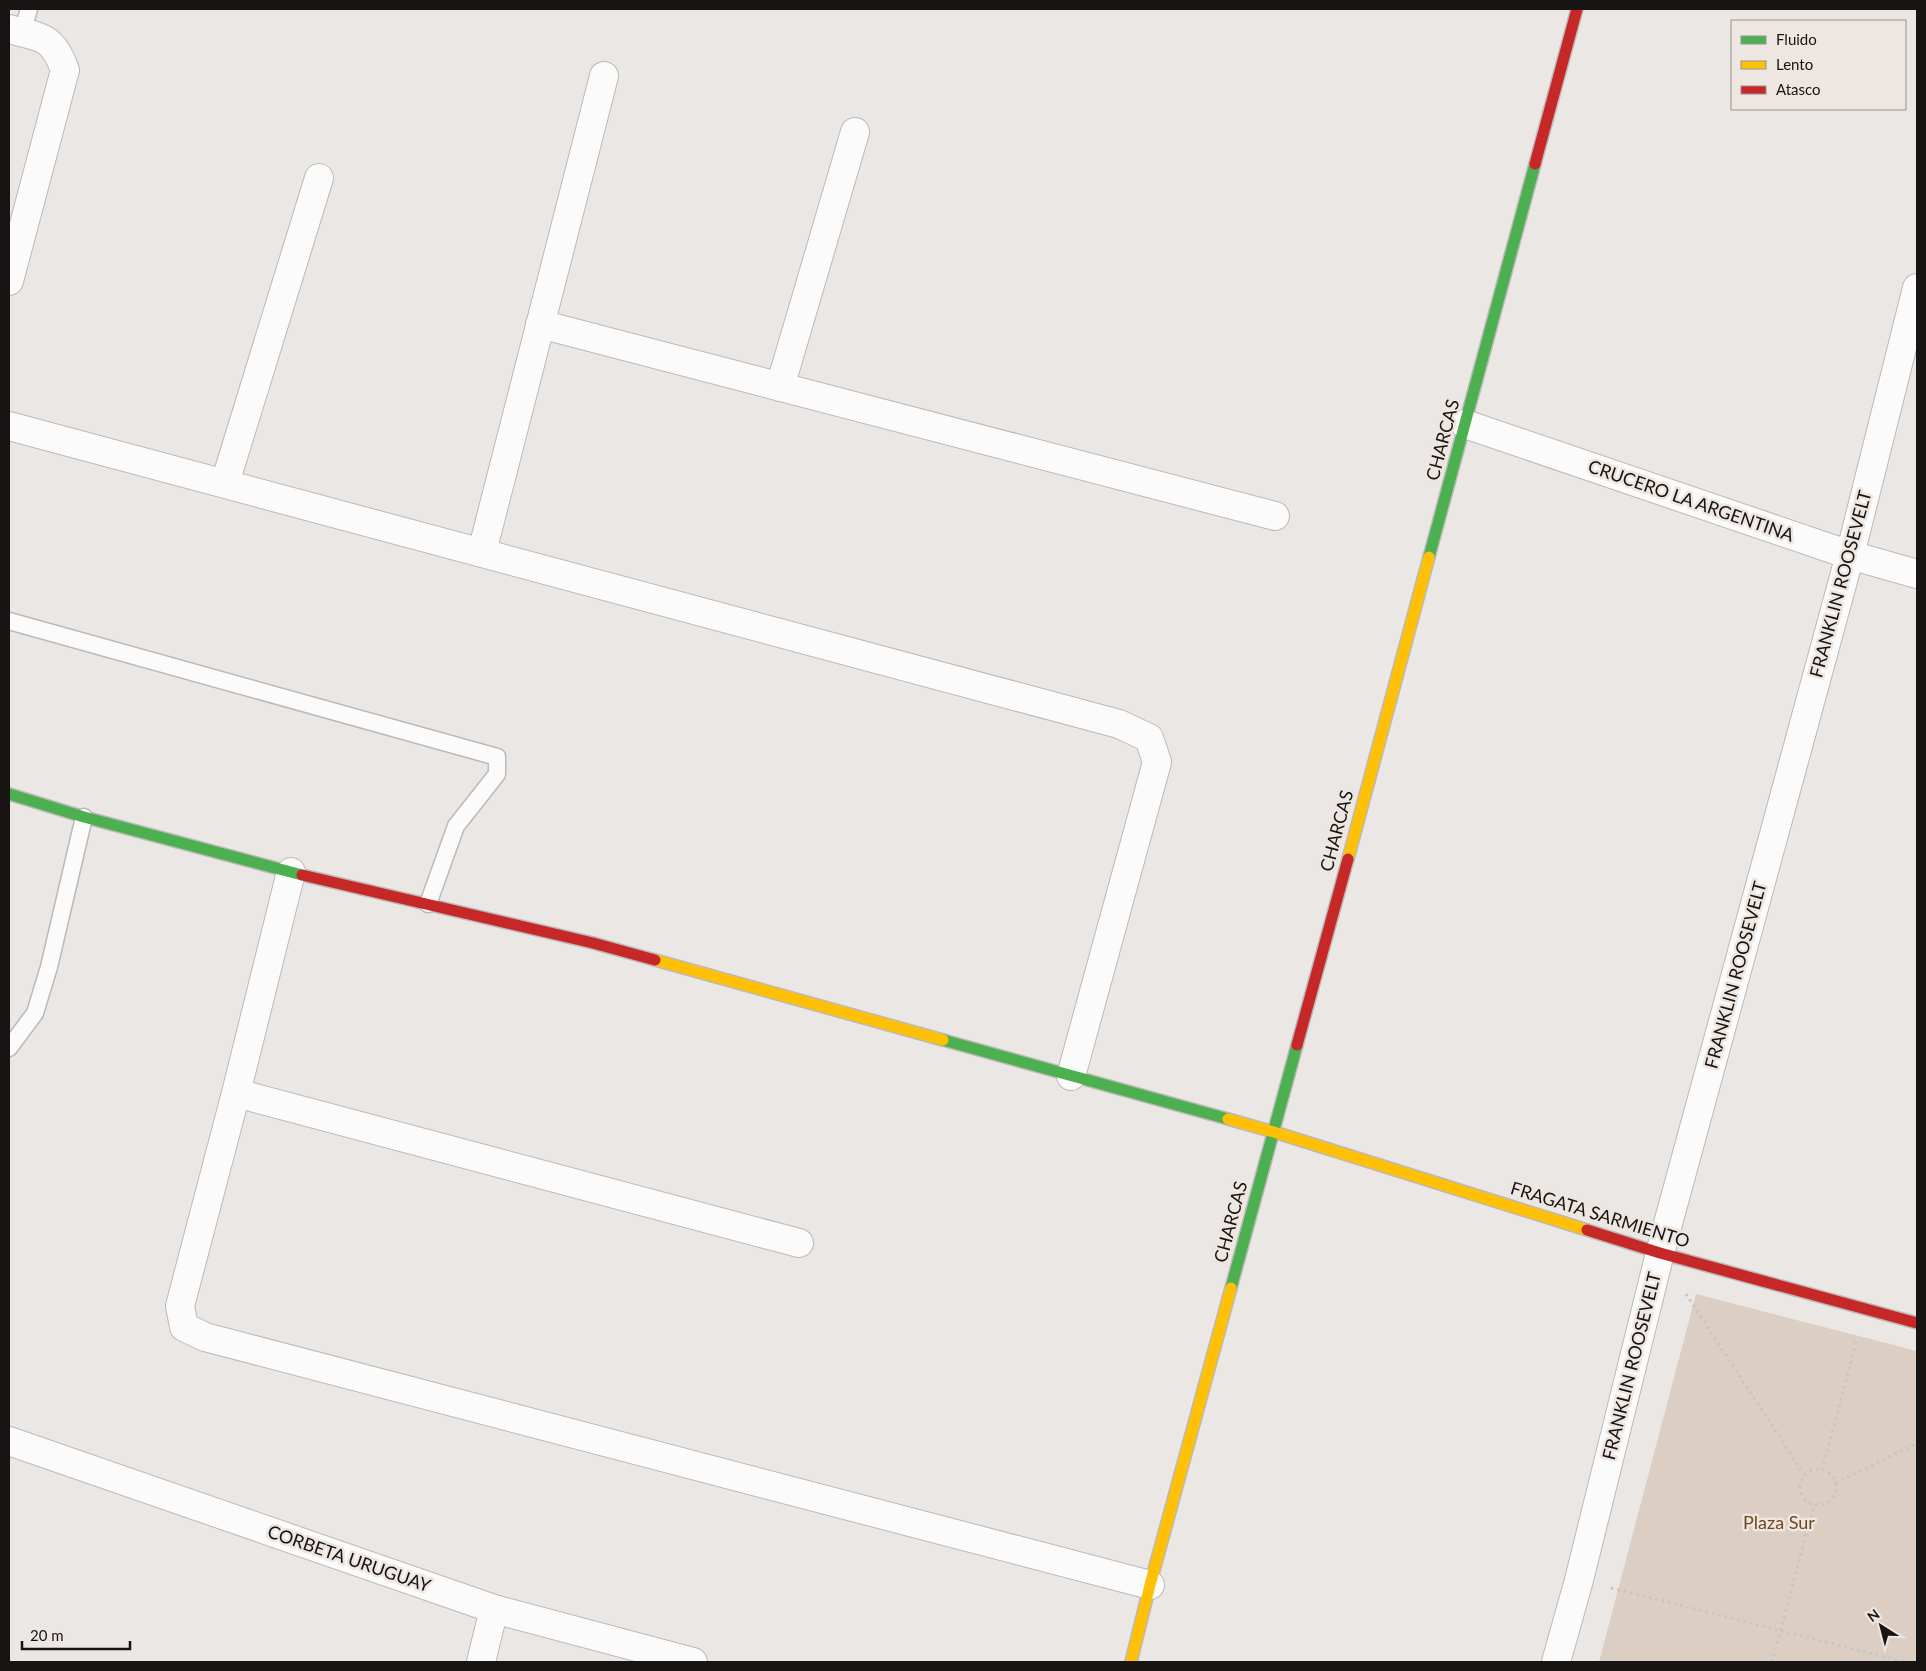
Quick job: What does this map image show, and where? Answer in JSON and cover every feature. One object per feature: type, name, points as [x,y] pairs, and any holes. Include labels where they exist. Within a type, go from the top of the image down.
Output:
[{"type":"street","name":"CHARCAS","points":[[1131,1662],[1150,1585],[1577,9]]},
{"type":"street","points":[[9,281],[64,70],[59,54],[46,39],[20,23]]},
{"type":"street","points":[[482,552],[604,76]]},
{"type":"street","points":[[780,387],[855,132]]},
{"type":"street","points":[[225,483],[319,178]]},
{"type":"street","name":"FRANKLIN ROOSEVELT","points":[[1556,1662],[1579,1580],[1660,1253],[1850,555],[1917,288]]},
{"type":"street","points":[[540,324],[1275,516]]},
{"type":"street","name":"CRUCERO LA ARGENTINA","points":[[1465,424],[1850,555],[1917,574]]},
{"type":"street","points":[[9,426],[1119,724],[1149,738],[1157,762],[1071,1076]]},
{"type":"street","name":"FRAGATA SARMIENTO","points":[[9,794],[291,872],[593,944],[1274,1132],[1660,1253],[1917,1323]]},
{"type":"street","points":[[291,872],[180,1306],[184,1327],[205,1338],[1150,1585]]},
{"type":"street","points":[[236,1093],[799,1243]]},
{"type":"street","name":"CORBETA URUGUAY","points":[[9,1441],[494,1609],[693,1662]]},
{"type":"street","points":[[481,1662],[494,1609]]},
{"type":"lane","points":[[9,620],[497,756],[497,774],[456,826],[428,904]]},
{"type":"lane","points":[[9,1048],[35,1013],[49,967],[84,816]]},
{"type":"path","points":[[1660,1253],[1805,1476]]},
{"type":"path","points":[[1822,1470],[1866,1309]]},
{"type":"path","points":[[1836,1483],[1917,1443]]},
{"type":"path","points":[[1814,1470],[1822,1470],[1830,1474],[1836,1483],[1836,1489],[1831,1500],[1820,1505],[1814,1505],[1808,1502],[1800,1487],[1805,1476],[1814,1470]]},
{"type":"path","points":[[1772,1662],[1814,1505]]},
{"type":"path","points":[[1579,1580],[1905,1662]]},
{"type":"green space","name":"Plaza Sur","points":[[1696,1294],[1917,1351],[1917,1662],[1599,1662]]},
{"type":"traffic: fast","points":[[1429,557],[1535,164]]},
{"type":"traffic: fast","points":[[9,794],[84,817],[302,875]]},
{"type":"traffic: fast","points":[[943,1040],[1228,1119]]},
{"type":"traffic: fast","points":[[1231,1288],[1297,1045]]},
{"type":"traffic: slow","points":[[1348,859],[1429,557]]},
{"type":"traffic: slow","points":[[655,960],[943,1040]]},
{"type":"traffic: slow","points":[[1228,1119],[1587,1230]]},
{"type":"traffic: slow","points":[[1131,1662],[1150,1585],[1231,1288]]},
{"type":"traffic: jam","points":[[1535,164],[1577,9]]},
{"type":"traffic: jam","points":[[1297,1045],[1348,859]]},
{"type":"traffic: jam","points":[[302,875],[593,943],[655,960]]},
{"type":"traffic: jam","points":[[1587,1230],[1660,1253],[1917,1323]]}]
